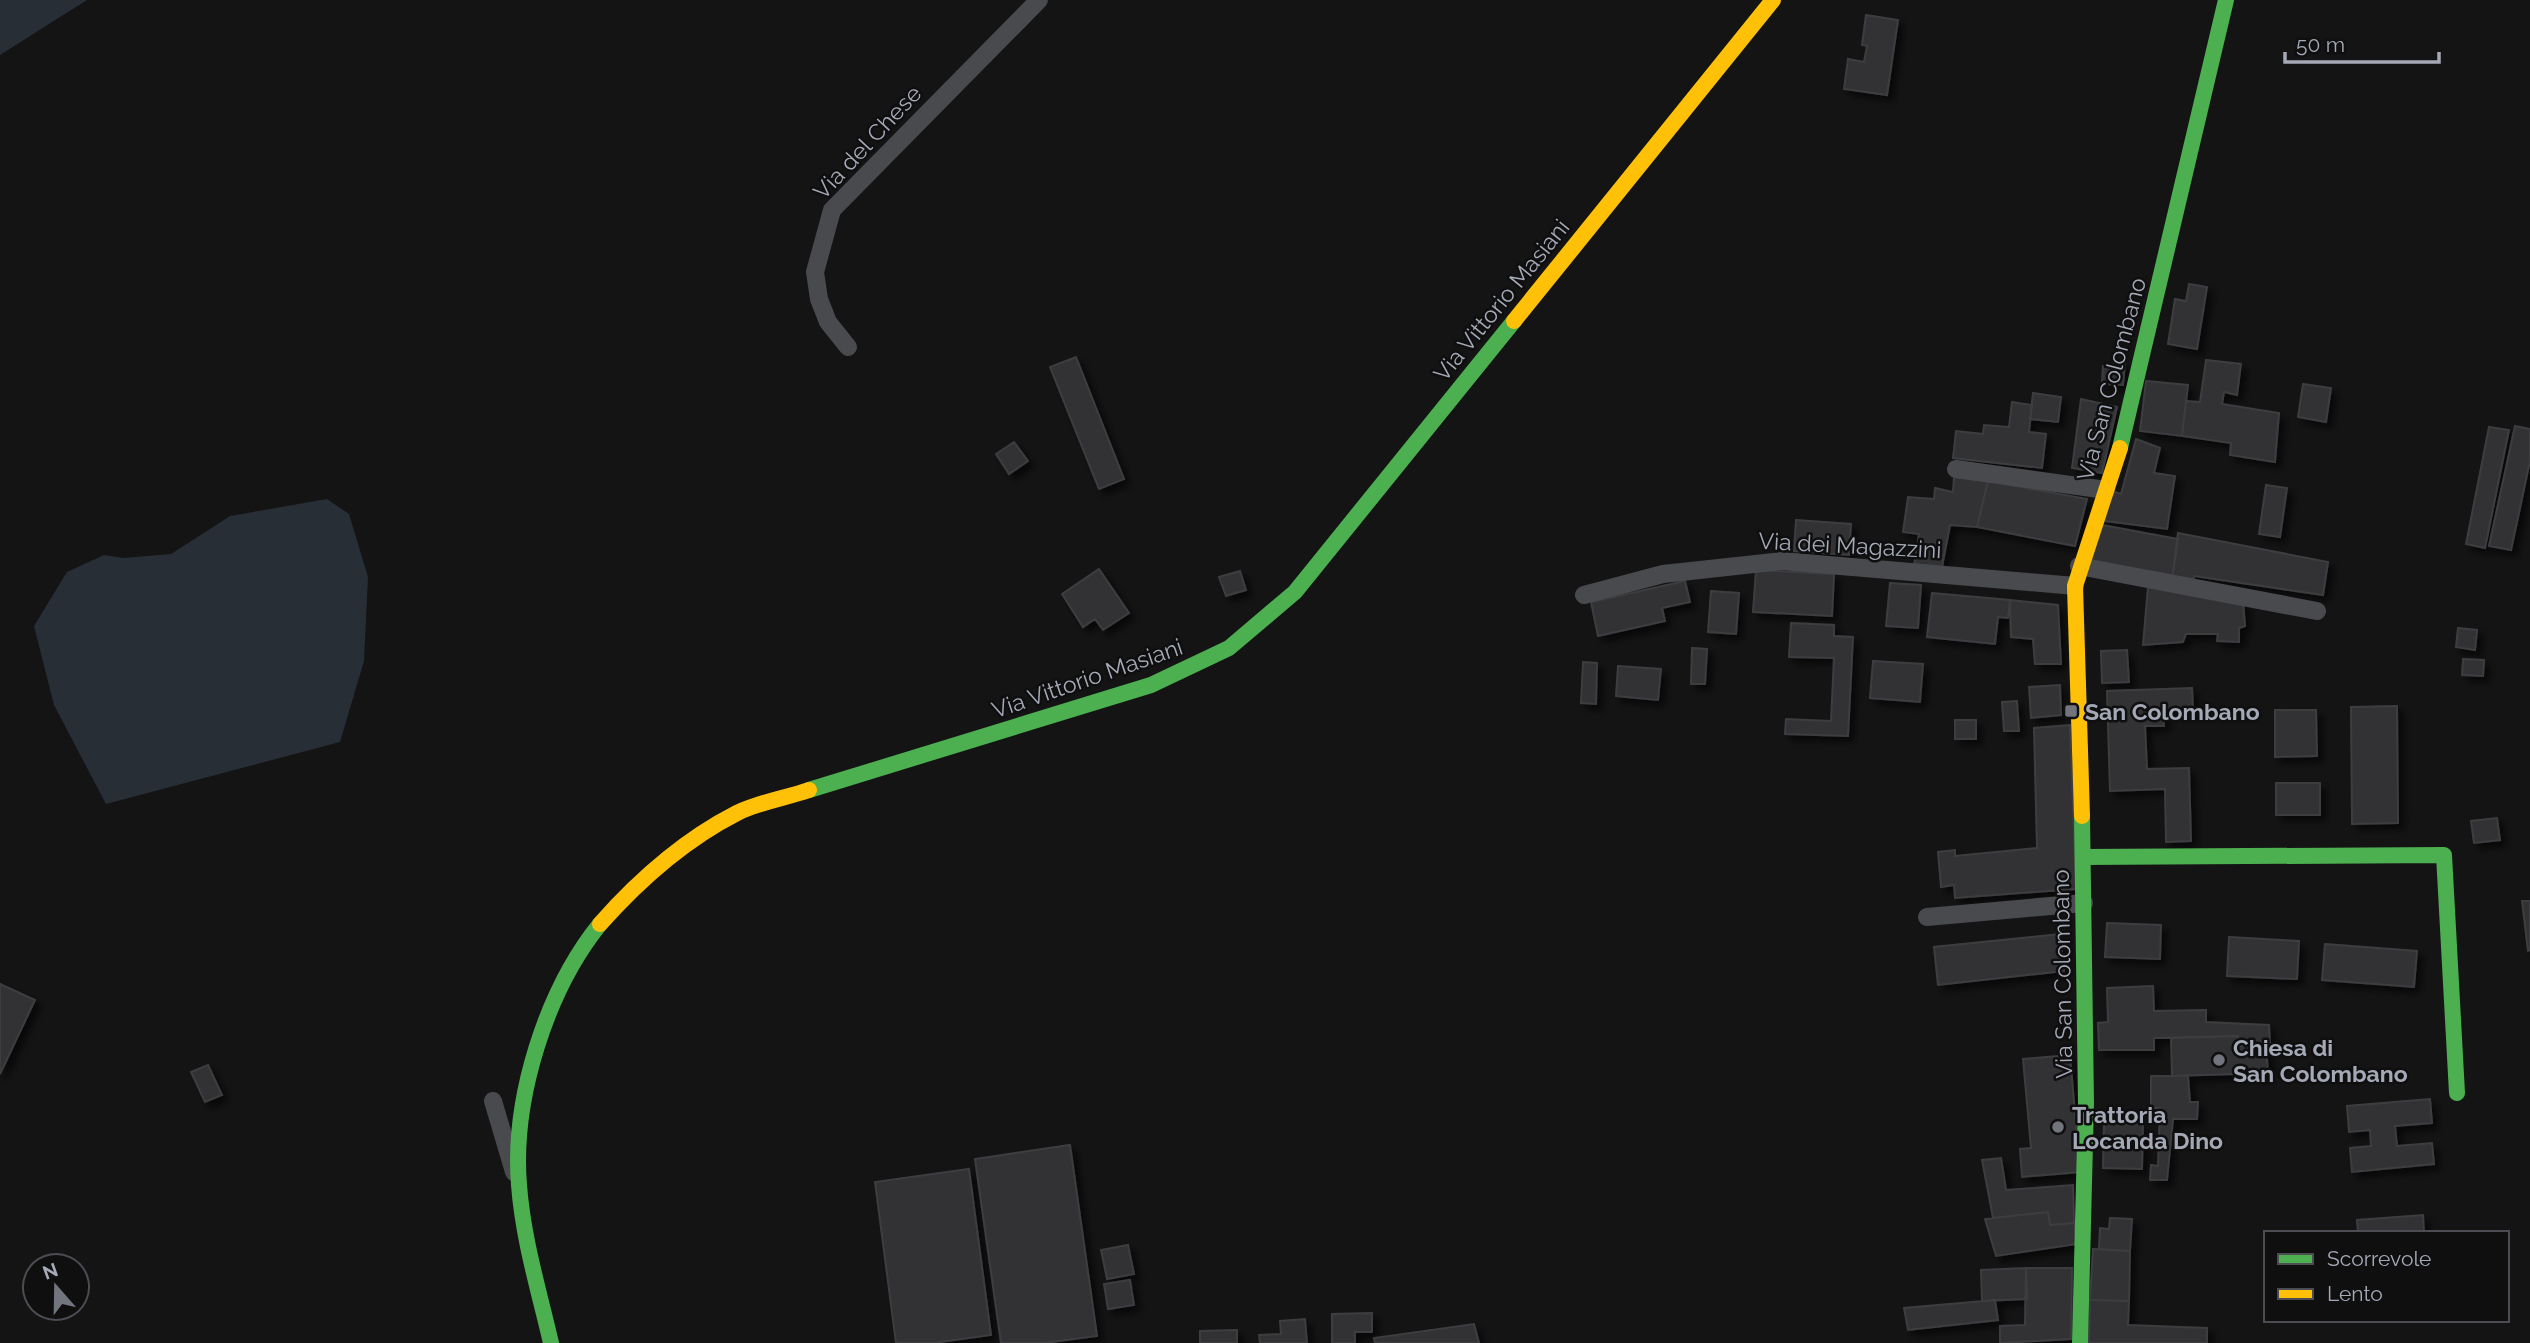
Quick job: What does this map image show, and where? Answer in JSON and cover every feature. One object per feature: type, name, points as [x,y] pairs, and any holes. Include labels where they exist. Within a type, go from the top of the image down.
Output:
[{"type":"street","name":"Via del Chese","points":[[848,347],[828,322],[819,299],[815,272],[832,209],[1039,0]]},
{"type":"street","name":"Via Vittorio Masiani","points":[[551,1343],[519,1186],[522,1122],[530,1076],[549,1012],[566,973],[595,928],[625,893],[692,839],[739,812],[1151,685],[1230,648],[1295,592],[1773,0]]},
{"type":"street","name":"Via San Colombano","points":[[2080,1343],[2086,1103],[2084,903],[2075,586],[2079,566],[2124,436],[2141,350],[2226,0]]},
{"type":"street","points":[[1956,469],[2106,490]]},
{"type":"street","name":"Via dei Magazzini","points":[[1584,595],[1663,573],[1782,561],[2075,586]]},
{"type":"street","points":[[2079,566],[2317,611]]},
{"type":"street","name":"Via San Colombano","points":[[2083,857],[2444,855],[2457,1093]]},
{"type":"street","points":[[1927,917],[2084,903]]},
{"type":"street","points":[[493,1101],[519,1186]]},
{"type":"shaded area","points":[[0,0],[87,0],[0,55]]},
{"type":"shaded area","points":[[327,499],[349,514],[368,577],[364,661],[340,742],[106,804],[54,705],[34,626],[67,572],[104,555],[123,558],[171,554],[230,516]]},
{"type":"building","points":[[1866,15],[1898,20],[1887,95],[1844,89],[1848,59],[1864,62],[1867,46],[1862,45]]},
{"type":"building","points":[[2189,284],[2207,287],[2197,349],[2168,344],[2175,299],[2186,301]]},
{"type":"building","points":[[1076,357],[1124,479],[1099,489],[1050,367]]},
{"type":"building","points":[[2206,360],[2241,364],[2237,395],[2224,392],[2222,404],[2279,413],[2275,462],[2230,455],[2231,443],[2182,436],[2186,401],[2200,402]]},
{"type":"building","points":[[2125,362],[2123,385],[2102,384],[2103,366]]},
{"type":"building","points":[[2146,381],[2188,385],[2182,436],[2140,431]]},
{"type":"building","points":[[2303,384],[2331,388],[2326,422],[2298,417]]},
{"type":"building","points":[[2033,393],[2061,397],[2058,422],[2030,419]]},
{"type":"building","points":[[2081,399],[2117,407],[2102,473],[2072,468]]},
{"type":"building","points":[[2012,402],[2032,405],[2029,432],[2046,434],[2042,468],[1953,458],[1956,431],[1983,434],[1984,425],[2009,427]]},
{"type":"building","points":[[2515,426],[2530,429],[2530,461],[2511,550],[2489,546]]},
{"type":"building","points":[[2489,427],[2509,430],[2485,548],[2466,544]]},
{"type":"building","points":[[2136,439],[2160,448],[2154,473],[2175,476],[2167,529],[2104,521],[2112,491],[2121,494]]},
{"type":"building","points":[[1014,442],[1028,461],[1009,474],[996,454]]},
{"type":"building","points":[[1954,477],[1988,481],[1977,527],[1950,525],[1942,567],[1914,566],[1919,534],[1903,532],[1908,497],[1934,499],[1935,488],[1953,492]]},
{"type":"building","points":[[1988,481],[2087,499],[2075,546],[1977,527]]},
{"type":"building","points":[[2266,485],[2287,488],[2280,537],[2259,534]]},
{"type":"building","points":[[1796,520],[1851,524],[1849,555],[1794,551]]},
{"type":"building","points":[[2102,525],[2178,539],[2172,580],[2090,563]]},
{"type":"building","points":[[2178,533],[2328,562],[2323,595],[2194,576],[2192,585],[2172,580]]},
{"type":"building","points":[[1099,569],[1129,613],[1103,630],[1095,619],[1083,627],[1062,594]]},
{"type":"building","points":[[1756,570],[1834,574],[1832,616],[1753,612]]},
{"type":"building","points":[[1240,571],[1246,590],[1226,596],[1219,577]]},
{"type":"building","points":[[1685,581],[1690,602],[1662,608],[1665,621],[1598,636],[1591,602]]},
{"type":"building","points":[[1890,583],[1921,585],[1918,628],[1886,626]]},
{"type":"building","points":[[2148,587],[2243,600],[2245,626],[2239,628],[2239,642],[2217,641],[2218,634],[2186,634],[2183,642],[2143,645]]},
{"type":"building","points":[[1711,591],[1739,593],[1736,634],[1708,632]]},
{"type":"building","points":[[1932,593],[2010,600],[2008,618],[1998,617],[1995,644],[1927,637]]},
{"type":"building","points":[[2010,600],[2058,605],[2061,664],[2035,664],[2033,639],[2011,637]]},
{"type":"building","points":[[1791,623],[1834,625],[1834,636],[1853,637],[1848,736],[1785,734],[1786,719],[1831,721],[1834,658],[1789,657]]},
{"type":"building","points":[[2458,628],[2477,630],[2475,650],[2456,647]]},
{"type":"building","points":[[1692,648],[1707,649],[1705,684],[1691,684]]},
{"type":"building","points":[[2127,650],[2129,682],[2102,683],[2101,651]]},
{"type":"building","points":[[2463,659],[2484,660],[2483,676],[2462,675]]},
{"type":"building","points":[[1873,661],[1923,664],[1920,702],[1870,698]]},
{"type":"building","points":[[1583,662],[1597,663],[1596,704],[1581,703]]},
{"type":"building","points":[[1618,666],[1661,669],[1658,700],[1616,696]]},
{"type":"building","points":[[2060,685],[2061,715],[2031,718],[2029,687]]},
{"type":"building","points":[[2192,688],[2193,709],[2163,710],[2164,726],[2145,726],[2147,769],[2189,768],[2191,841],[2166,842],[2165,789],[2110,791],[2107,691]]},
{"type":"building","points":[[2017,701],[2019,731],[2004,731],[2002,702]]},
{"type":"building","points":[[2397,706],[2398,823],[2352,824],[2351,707]]},
{"type":"building","points":[[2275,710],[2316,710],[2317,756],[2275,757]]},
{"type":"building","points":[[1955,720],[1976,720],[1976,739],[1955,739]]},
{"type":"building","points":[[2070,725],[2076,889],[1955,898],[1954,885],[1941,887],[1938,852],[1955,850],[1955,856],[2037,848],[2034,728]]},
{"type":"building","points":[[2276,783],[2320,783],[2320,815],[2276,815]]},
{"type":"building","points":[[2497,818],[2500,840],[2474,843],[2471,821]]},
{"type":"building","points":[[2522,901],[2530,901],[2528,951]]},
{"type":"building","points":[[2107,923],[2161,925],[2160,959],[2105,957]]},
{"type":"building","points":[[2060,934],[2064,971],[1938,985],[1934,947]]},
{"type":"building","points":[[2229,937],[2299,941],[2297,979],[2227,976]]},
{"type":"building","points":[[2325,944],[2417,951],[2414,987],[2322,980]]},
{"type":"building","points":[[0,984],[35,1000],[0,1074]]},
{"type":"building","points":[[2153,986],[2154,1011],[2206,1010],[2206,1022],[2269,1025],[2270,1045],[2239,1046],[2238,1036],[2154,1038],[2154,1050],[2099,1050],[2098,1023],[2108,1022],[2107,988]]},
{"type":"building","name":"Chiesa di San Colombano","points":[[2238,1036],[2239,1046],[2266,1045],[2268,1073],[2172,1076],[2171,1038]]},
{"type":"building","points":[[2070,1055],[2080,1172],[2022,1177],[2020,1149],[2031,1148],[2023,1059]]},
{"type":"building","points":[[208,1065],[222,1095],[205,1102],[191,1072]]},
{"type":"building","points":[[2151,1076],[2188,1076],[2190,1102],[2198,1102],[2197,1119],[2173,1119],[2167,1180],[2150,1180],[2151,1165],[2158,1166],[2160,1108],[2151,1108]]},
{"type":"building","points":[[2430,1099],[2432,1123],[2395,1126],[2397,1146],[2432,1143],[2434,1164],[2352,1172],[2350,1148],[2371,1146],[2370,1130],[2349,1132],[2347,1106]]},
{"type":"building","points":[[2104,1123],[2143,1124],[2142,1169],[2103,1168]]},
{"type":"building","points":[[1070,1145],[1097,1336],[1044,1343],[1001,1343],[975,1159]]},
{"type":"building","points":[[2001,1158],[2006,1190],[2073,1185],[2074,1223],[2050,1225],[2048,1212],[1993,1218],[1982,1160]]},
{"type":"building","points":[[969,1169],[991,1335],[933,1343],[896,1343],[875,1182]]},
{"type":"building","points":[[2048,1212],[2050,1225],[2074,1223],[2077,1244],[1996,1256],[1985,1219]]},
{"type":"building","points":[[2423,1215],[2424,1231],[2358,1231],[2357,1220]]},
{"type":"building","points":[[2110,1218],[2132,1219],[2130,1251],[2099,1249],[2100,1228],[2109,1229]]},
{"type":"building","points":[[1128,1245],[1134,1274],[1107,1279],[1101,1250]]},
{"type":"building","points":[[2093,1249],[2130,1251],[2129,1301],[2090,1300]]},
{"type":"building","points":[[2026,1268],[2027,1299],[1982,1301],[1981,1270]]},
{"type":"building","points":[[2026,1268],[2072,1268],[2071,1339],[2000,1343],[2000,1326],[2025,1325]]},
{"type":"building","points":[[1130,1280],[1134,1305],[1108,1309],[1104,1284]]},
{"type":"building","points":[[1995,1300],[1998,1320],[1908,1330],[1904,1308]]},
{"type":"building","points":[[2090,1300],[2129,1301],[2128,1325],[2207,1328],[2207,1343],[2089,1343]]},
{"type":"building","points":[[1372,1313],[1372,1332],[1355,1332],[1355,1343],[1332,1343],[1332,1314]]},
{"type":"building","points":[[1305,1319],[1307,1343],[1260,1343],[1259,1335],[1281,1334],[1280,1321]]},
{"type":"building","points":[[1474,1324],[1479,1343],[1375,1343],[1374,1338]]},
{"type":"building","points":[[1237,1330],[1237,1343],[1200,1343],[1200,1331]]},
{"type":"traffic: fast","points":[[2120,448],[2226,0]]},
{"type":"traffic: fast","points":[[809,790],[1151,685],[1229,648],[1295,592],[1514,321]]},
{"type":"traffic: fast","points":[[2080,1343],[2086,1103],[2082,816]]},
{"type":"traffic: fast","points":[[2083,857],[2444,855],[2457,1093]]},
{"type":"traffic: fast","points":[[551,1343],[521,1205],[518,1152],[521,1117],[527,1082],[549,1013],[581,951],[600,924]]},
{"type":"traffic: slow","points":[[1514,321],[1773,0]]},
{"type":"traffic: slow","points":[[2082,816],[2075,586],[2120,448]]},
{"type":"traffic: slow","points":[[600,924],[647,877],[681,848],[717,824],[745,809],[809,790]]},
{"type":"place","name":"San Colombano","points":[[2071,711]]},
{"type":"place","name":"Chiesa di San Colombano","points":[[2219,1060]]},
{"type":"place","name":"Trattoria Locanda Dino","points":[[2058,1127]]}]
